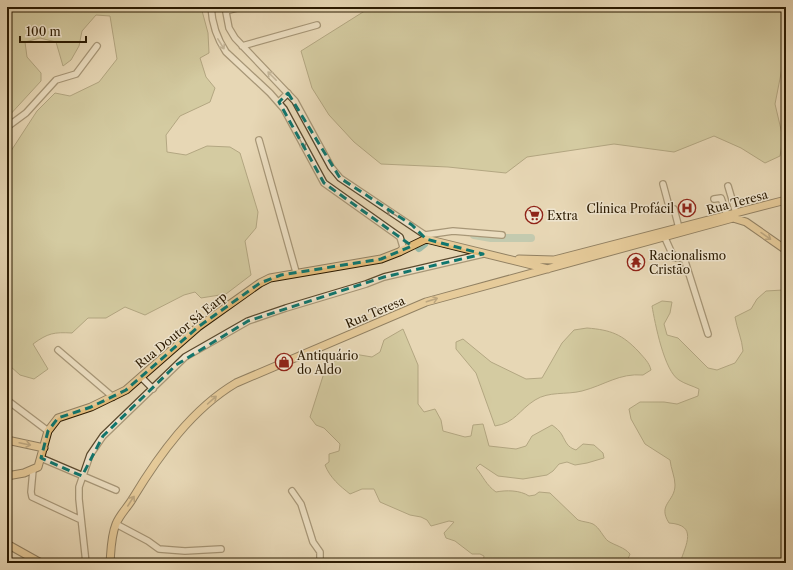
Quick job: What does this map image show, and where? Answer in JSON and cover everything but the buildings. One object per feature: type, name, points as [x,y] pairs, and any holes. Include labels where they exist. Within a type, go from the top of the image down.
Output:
[{"type":"main road","name":"Rua Teresa","points":[[110,563],[116,524],[137,490],[174,439],[220,392],[236,383],[426,302],[548,269],[555,264],[679,228],[786,200]]},
{"type":"main road","points":[[751,210],[746,222],[786,250]]},
{"type":"main road","name":"Rua Teresa","points":[[555,264],[665,238],[733,218],[746,222]]},
{"type":"main road","name":"Rua Doutor Sá Earp","points":[[48,431],[58,418],[91,407],[126,390],[198,327],[260,283],[270,278],[296,272],[373,260],[400,252],[425,237]]},
{"type":"main road","points":[[425,237],[483,254],[555,264]]},
{"type":"main road","points":[[513,259],[548,269]]},
{"type":"main road","points":[[7,476],[33,470],[38,467],[44,459],[44,448],[48,431]]},
{"type":"main road","points":[[7,440],[44,448]]},
{"type":"main road","points":[[7,544],[41,563]]},
{"type":"street","points":[[211,7],[212,20],[216,35],[226,52],[279,102],[288,114],[324,183],[412,246]]},
{"type":"street","points":[[241,7],[226,9],[229,28],[242,46],[288,93],[302,113],[331,167],[340,178],[425,237],[443,231],[502,234]]},
{"type":"street","points":[[242,46],[317,24]]},
{"type":"street","points":[[7,127],[26,113],[56,80],[76,74],[97,46]]},
{"type":"street","points":[[279,102],[288,93]]},
{"type":"street","points":[[259,140],[296,272]]},
{"type":"street","points":[[663,184],[670,210],[674,209],[679,228]]},
{"type":"street","points":[[728,186],[736,213]]},
{"type":"street","points":[[714,199],[721,198],[727,215]]},
{"type":"street","points":[[400,237],[402,247],[400,252]]},
{"type":"street","points":[[665,238],[672,256],[675,259],[684,258],[708,334]]},
{"type":"street","points":[[86,563],[79,500],[82,476],[90,455],[103,436],[185,357],[248,321],[384,277],[483,254]]},
{"type":"street","points":[[58,350],[113,397]]},
{"type":"street","points":[[141,377],[153,389]]},
{"type":"street","points":[[7,400],[48,431]]},
{"type":"street","points":[[44,459],[116,490]]},
{"type":"street","points":[[33,470],[31,489],[32,498],[79,519]]},
{"type":"street","points":[[292,491],[300,504],[313,542],[320,552],[320,563]]},
{"type":"street","points":[[116,524],[148,541],[159,549],[221,549]]},
{"type":"highlighted area","points":[[288,93],[340,178],[412,225],[426,239],[483,254],[384,277],[248,321],[176,365],[103,436],[82,476],[41,458],[48,431],[58,418],[91,407],[126,390],[198,327],[260,283],[281,275],[381,259],[412,246],[324,183],[279,102]]},
{"type":"green space","points":[[7,7],[201,7],[208,33],[209,53],[200,58],[206,77],[215,88],[210,102],[180,116],[166,135],[167,152],[186,155],[207,146],[230,147],[240,153],[258,212],[256,228],[245,241],[251,275],[226,294],[201,298],[195,292],[184,295],[145,315],[125,307],[106,318],[88,318],[72,333],[56,333],[47,335],[33,344],[48,369],[34,379],[20,375],[7,365],[7,157],[37,111],[55,93],[70,96],[99,82],[117,59],[110,16],[96,15],[82,31],[79,46],[71,60],[63,66],[56,42],[40,38],[25,42],[27,57],[41,73],[41,81],[7,118]]},
{"type":"green space","points":[[371,7],[786,7],[786,48],[775,104],[783,138],[780,156],[765,163],[741,148],[714,136],[674,152],[614,144],[527,157],[506,173],[448,167],[381,164],[354,142],[329,115],[312,88],[301,51]]},
{"type":"green space","points":[[786,288],[786,563],[680,563],[688,537],[684,527],[669,523],[666,517],[666,507],[674,491],[675,485],[670,460],[645,444],[631,419],[629,409],[640,402],[664,402],[677,404],[698,396],[699,389],[679,380],[669,367],[661,346],[652,306],[662,301],[672,302],[670,313],[664,324],[667,335],[678,338],[708,368],[717,370],[735,363],[743,351],[735,317],[751,309],[757,299],[766,291],[783,290]]},
{"type":"green space","points":[[587,328],[603,330],[621,337],[639,352],[648,362],[651,370],[643,375],[619,378],[582,391],[552,394],[540,397],[512,419],[495,426],[476,373],[456,349],[456,342],[463,339],[491,362],[526,379],[542,378],[562,343],[574,330]]},
{"type":"green space","points":[[403,329],[418,365],[418,404],[424,412],[435,409],[441,420],[443,431],[465,437],[471,436],[473,425],[483,424],[489,446],[516,449],[526,446],[532,436],[552,425],[559,431],[567,444],[573,449],[576,450],[583,444],[594,445],[603,453],[604,458],[575,465],[567,462],[559,464],[547,475],[523,479],[498,476],[480,464],[476,468],[496,492],[513,491],[529,496],[535,495],[539,492],[550,493],[578,520],[593,524],[608,541],[628,552],[630,554],[628,559],[630,563],[483,563],[484,556],[480,554],[472,554],[455,541],[446,538],[444,533],[454,522],[449,521],[431,526],[427,520],[421,517],[410,515],[380,502],[374,489],[362,489],[350,494],[336,481],[325,465],[329,462],[329,454],[339,451],[340,444],[324,428],[316,425],[310,417],[324,373],[336,360],[346,358],[354,354],[372,357],[380,352],[384,340]]},
{"type":"waterway","points":[[474,235],[491,238],[531,238]]},
{"type":"waterway","points":[[419,248],[424,244]]},
{"type":"place","name":"Clínica Profácil","points":[[687,208]]},
{"type":"place","name":"Extra","points":[[534,215]]},
{"type":"place","name":"Racionalismo Cristão","points":[[636,262]]},
{"type":"place","name":"Antiquário do Aldo","points":[[284,362]]}]
